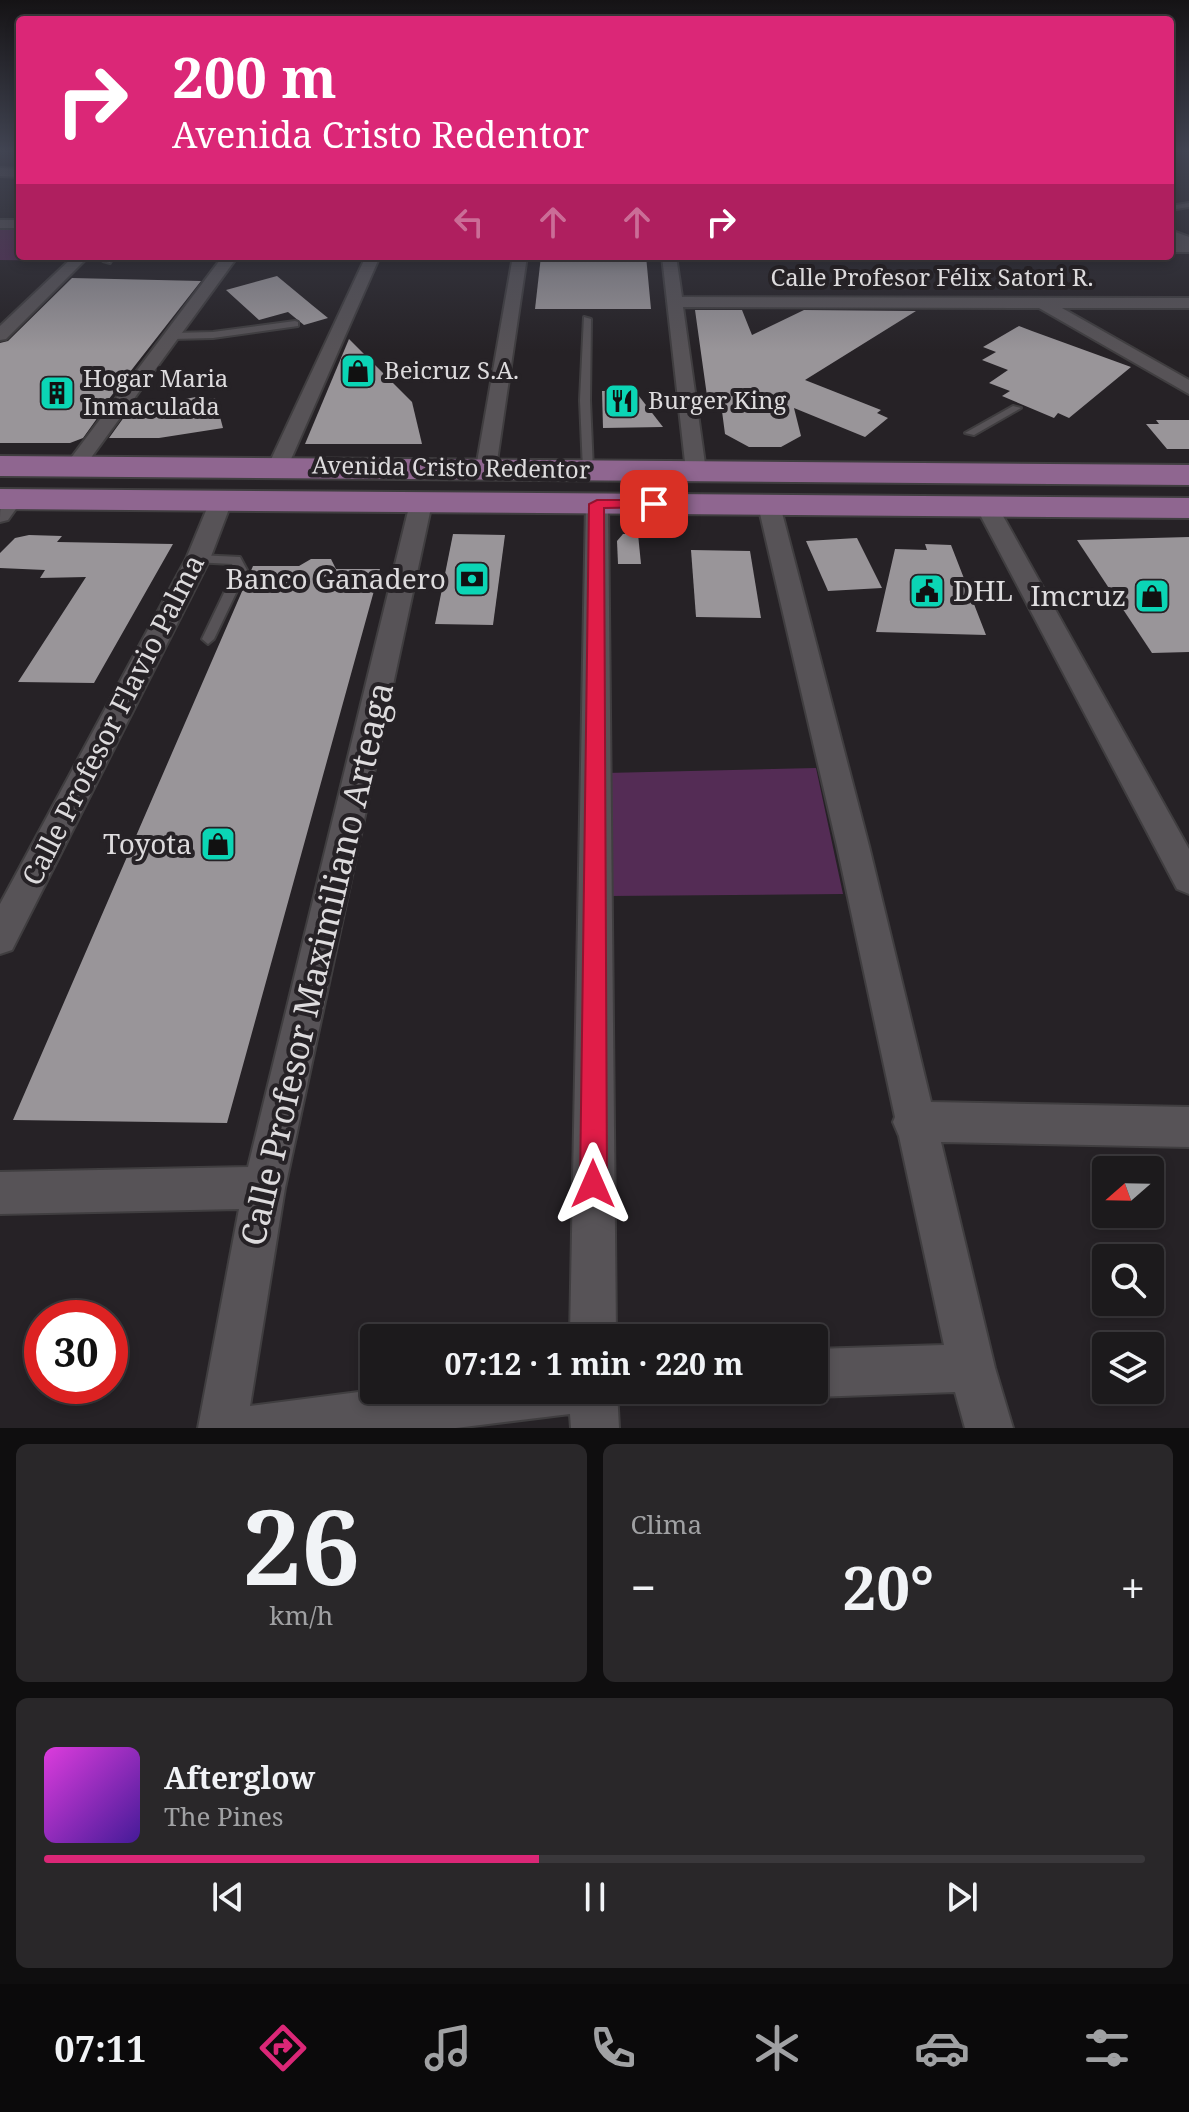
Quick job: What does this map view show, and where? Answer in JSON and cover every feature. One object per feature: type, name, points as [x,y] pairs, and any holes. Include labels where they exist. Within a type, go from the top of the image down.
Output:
[{"type":"main road","name":"Avenida Cristo Redentor","points":[[0,466],[1189,475]]},
{"type":"main road","points":[[206,500],[270,495],[384,494],[412,490],[418,484],[404,475],[369,467]]},
{"type":"main road","points":[[493,503],[457,501],[448,497],[447,491],[461,486],[623,480],[683,471]]},
{"type":"main road","name":"Avenida Cristo Redentor","points":[[4,504],[206,500],[1189,508]]},
{"type":"street","points":[[0,335],[78,260]]},
{"type":"street","points":[[75,466],[228,260]]},
{"type":"street","points":[[278,466],[371,260]]},
{"type":"street","points":[[486,468],[519,260]]},
{"type":"street","points":[[670,260],[675,302],[683,471]]},
{"type":"street","name":"Calle Profesor Félix Satori R.","points":[[675,302],[1189,303]]},
{"type":"street","points":[[1040,302],[1189,388]]},
{"type":"street","name":"Calle Profesor Flavio Palma","points":[[0,938],[198,559],[206,500]]},
{"type":"street","name":"Calle Profesor Maximiliano Arteaga","points":[[222,1428],[264,1188],[421,503]]},
{"type":"street","points":[[593,1324],[597,504]]},
{"type":"street","points":[[769,505],[853,846],[913,1122],[989,1428]]},
{"type":"street","points":[[987,507],[1189,879]]},
{"type":"street","points":[[913,1122],[1189,1127]]},
{"type":"street","points":[[0,1193],[264,1188]]},
{"type":"street","points":[[828,1373],[972,1368]]},
{"type":"street","points":[[256,1428],[456,1404]]},
{"type":"street","points":[[594,1404],[595,1428]]},
{"type":"lane","points":[[587,319],[585,400],[588,470]]},
{"type":"lane","points":[[172,336],[213,335],[295,324]]},
{"type":"lane","points":[[970,433],[1016,408]]},
{"type":"lane","points":[[198,559],[236,560],[241,570],[208,639]]},
{"type":"shaded area","points":[[0,227],[16,228],[16,260],[70,260],[69,261],[0,260]]},
{"type":"shaded area","points":[[816,768],[843,894],[609,896],[606,773]]},
{"type":"building","points":[[541,260],[646,260],[651,309],[535,309]]},
{"type":"building","points":[[277,276],[328,318],[304,325],[288,312],[259,320],[226,290]]},
{"type":"building","name":"Hogar Maria Inmaculada","points":[[72,278],[201,281],[94,418],[98,417],[83,438],[70,443],[0,443],[0,343],[8,341]]},
{"type":"building","points":[[695,310],[742,310],[752,335],[804,310],[916,311],[805,380],[881,410],[877,413],[888,418],[865,437],[794,408],[801,436],[781,447],[749,447],[725,434],[720,396],[707,396]]},
{"type":"building","points":[[1019,326],[1131,367],[1069,418],[1058,413],[1054,418],[1002,396],[1010,391],[989,383],[1008,370],[982,360],[996,352],[983,347]]},
{"type":"building","name":"Beicruz S.A.","points":[[349,339],[412,402],[422,444],[305,444]]},
{"type":"building","name":"Burger King","points":[[602,391],[635,391],[663,427],[603,428]]},
{"type":"building","points":[[201,396],[202,400],[215,398],[223,428],[159,438],[109,438],[127,413],[160,413],[159,404]]},
{"type":"building","points":[[1156,420],[1189,420],[1189,449],[1167,449],[1146,424],[1159,424]]},
{"type":"building","name":"Banco Ganadero","points":[[453,534],[505,535],[493,625],[435,624]]},
{"type":"building","points":[[623,534],[638,534],[641,564],[618,564],[617,541]]},
{"type":"building","points":[[29,535],[62,536],[57,542],[173,544],[94,683],[18,682],[86,577],[40,578],[45,570],[0,568],[0,553],[15,538]]},
{"type":"building","name":"Imcruz","points":[[1189,537],[1189,652],[1152,653],[1077,540]]},
{"type":"building","points":[[857,538],[882,588],[828,591],[806,541]]},
{"type":"building","name":"DHL","points":[[925,544],[951,545],[986,635],[876,632],[895,549],[927,550]]},
{"type":"building","points":[[691,550],[750,551],[761,618],[696,617]]},
{"type":"building","name":"Toyota","points":[[311,559],[331,559],[336,569],[380,569],[227,1123],[13,1120],[253,566],[299,566]]},
{"type":"place","name":"Beicruz S.A.","points":[[358,371]]},
{"type":"place","name":"Hogar Maria Inmaculada","points":[[57,393]]},
{"type":"place","name":"Burger King","points":[[622,401]]},
{"type":"place","name":"Banco Ganadero","points":[[472,579]]},
{"type":"place","name":"DHL","points":[[927,591]]},
{"type":"place","name":"Imcruz","points":[[1152,596]]},
{"type":"place","name":"Toyota","points":[[218,844]]},
{"type":"route","points":[[593,1184],[597,504],[654,504]]}]
